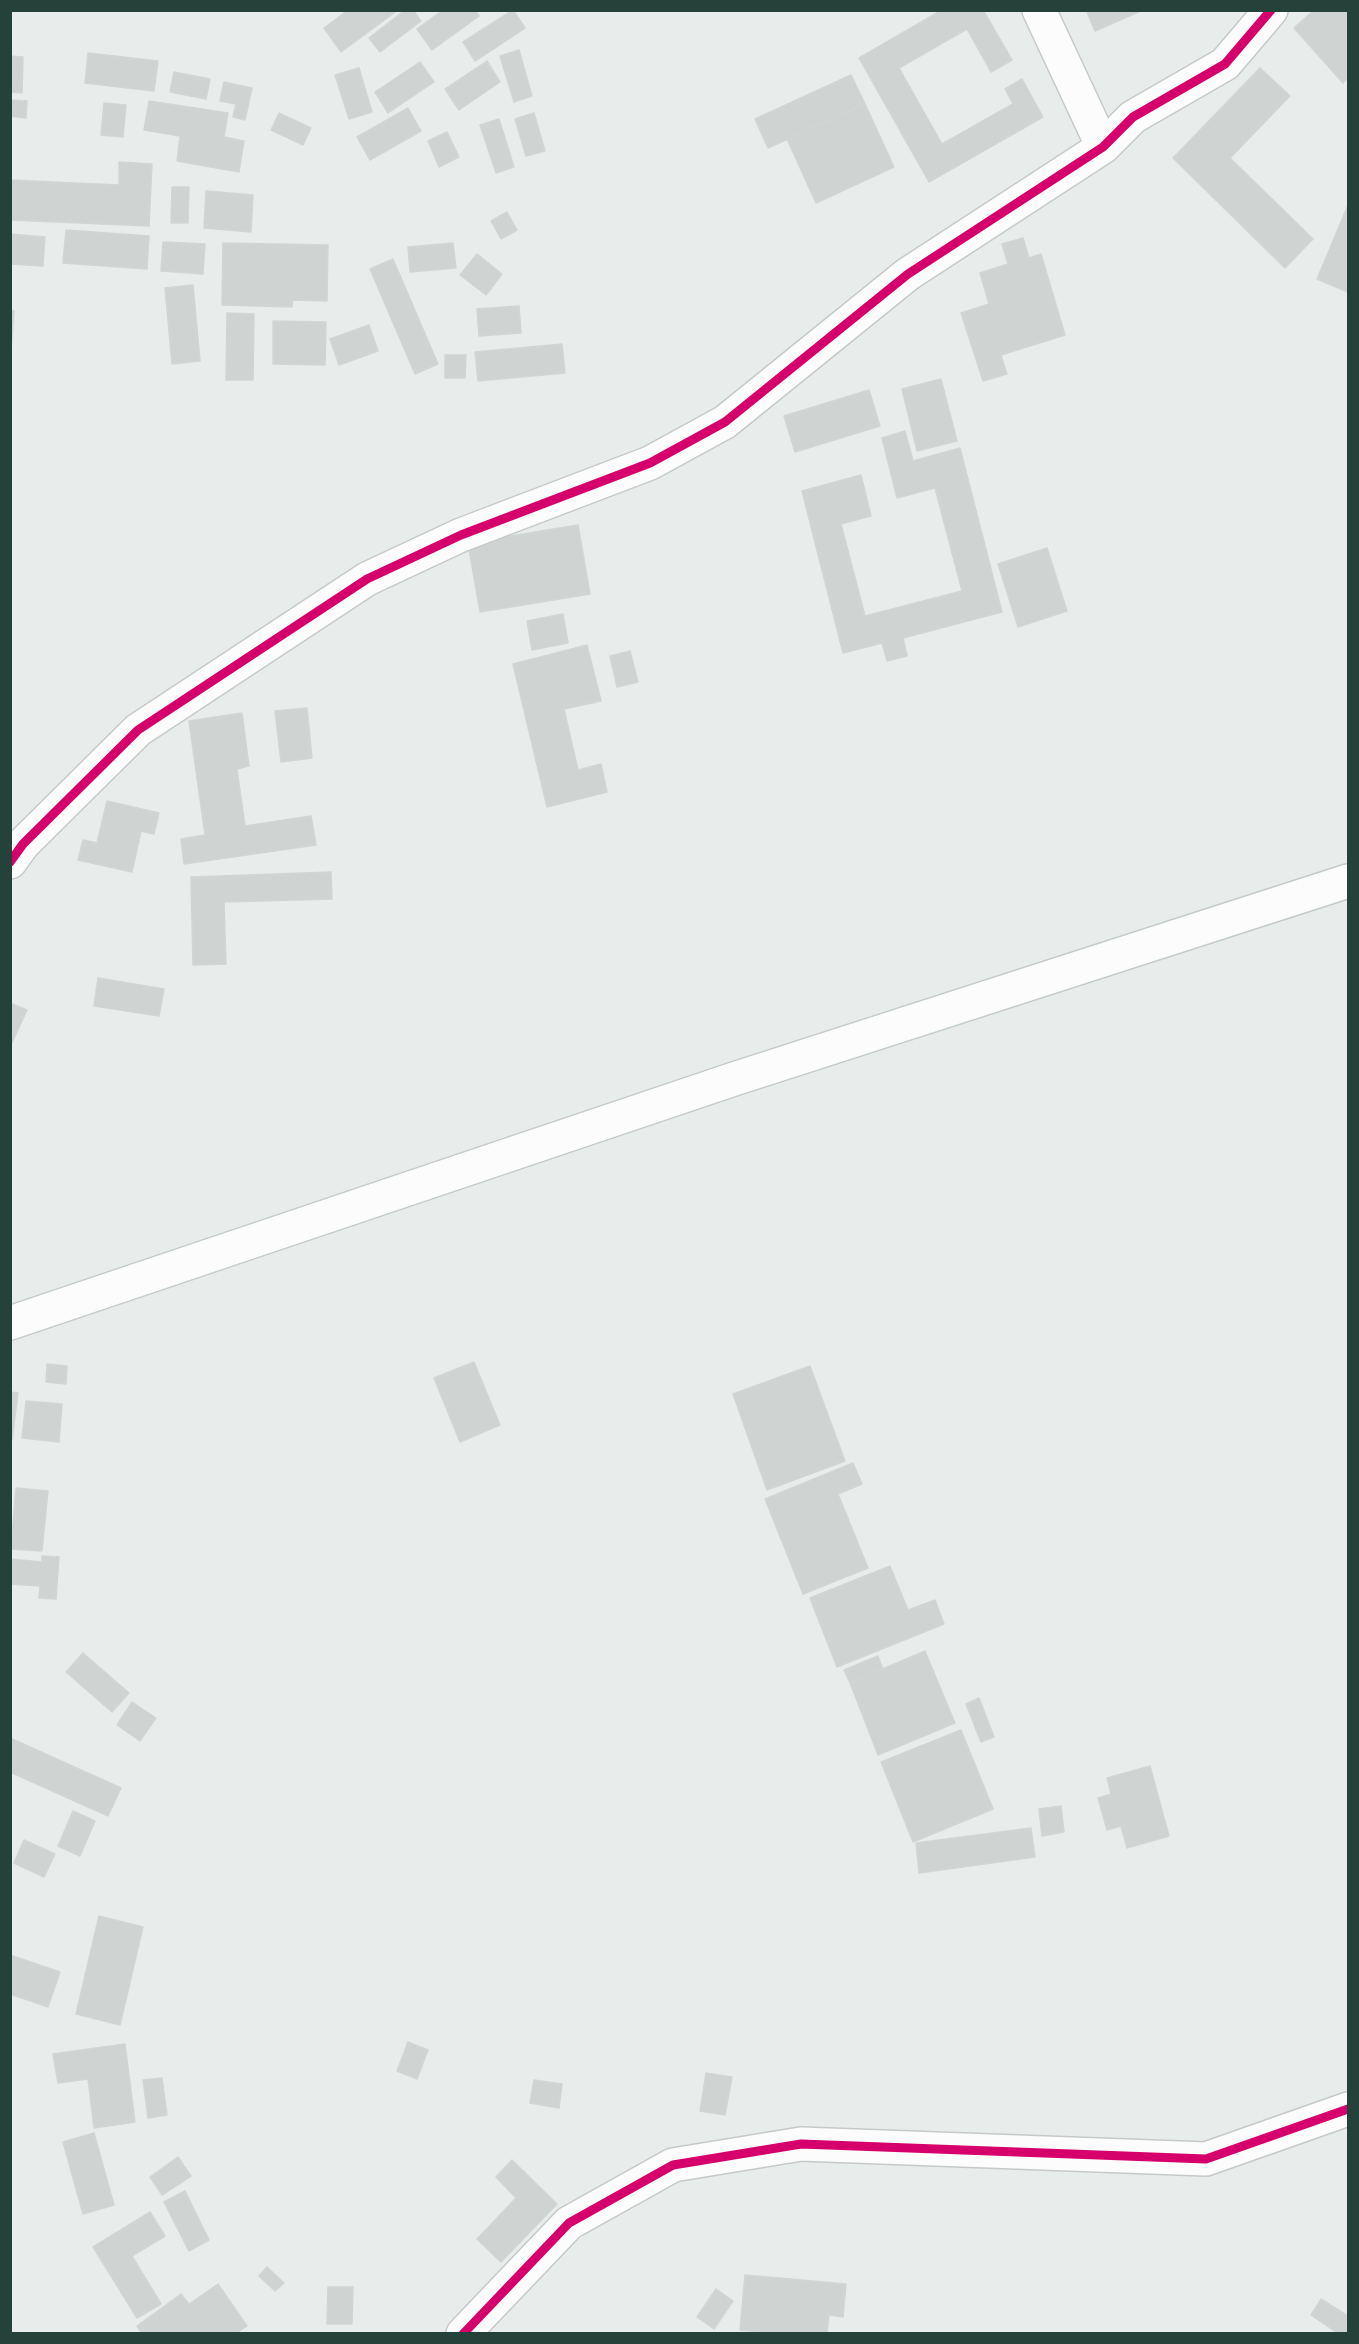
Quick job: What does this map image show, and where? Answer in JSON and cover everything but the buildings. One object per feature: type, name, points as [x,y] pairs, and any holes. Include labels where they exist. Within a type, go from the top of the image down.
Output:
[{"type":"street","points":[[1039,10],[1103,147]]},
{"type":"street","points":[[10,862],[23,844],[138,730],[367,579],[461,535],[650,463],[725,422],[908,274],[1103,147],[1133,117],[1225,64],[1270,10]]},
{"type":"street","points":[[10,1323],[734,1079],[1348,881]]},
{"type":"street","points":[[463,2334],[569,2223],[673,2165],[801,2144],[1206,2159],[1348,2109]]},
{"type":"cycle path","points":[[10,862],[23,844],[138,730],[367,579],[461,535],[650,463],[725,422],[908,274],[1103,147],[1133,117],[1225,64],[1271,10]]},
{"type":"cycle path","points":[[463,2334],[569,2223],[673,2165],[801,2144],[1206,2159],[1348,2109]]}]
